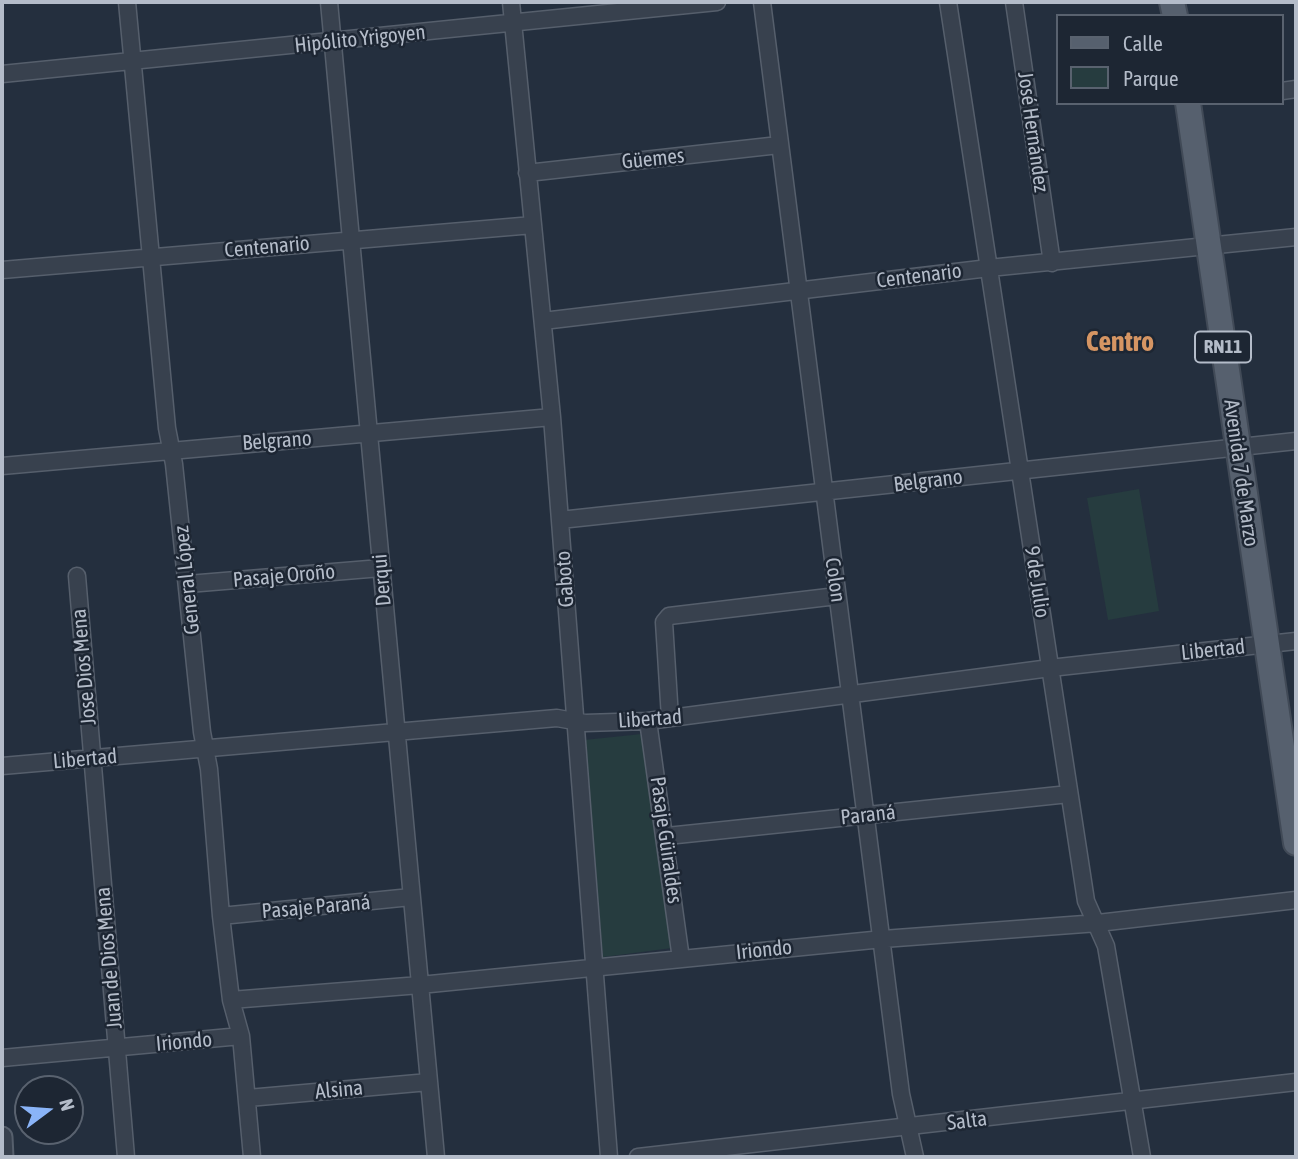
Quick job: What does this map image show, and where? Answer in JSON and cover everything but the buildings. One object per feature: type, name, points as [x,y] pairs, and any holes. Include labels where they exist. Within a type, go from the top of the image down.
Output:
[{"type":"main road","name":"Avenida 7 de Marzo","points":[[1188,105],[1266,644],[1292,791],[1296,843]]},
{"type":"street","name":"General López","points":[[127,2],[150,257],[221,916],[231,1000],[241,1036],[252,1157]]},
{"type":"street","name":"Derqui","points":[[329,2],[436,1157]]},
{"type":"street","name":"Gaboto","points":[[511,2],[552,418],[609,1157]]},
{"type":"street","name":"Hipólito Yrigoyen","points":[[2,74],[717,2]]},
{"type":"street","name":"Colon","points":[[762,2],[823,494],[908,1128],[915,1157]]},
{"type":"street","name":"9 de Julio","points":[[948,2],[1086,901],[1106,946],[1142,1157]]},
{"type":"street","name":"José Hernández","points":[[1014,2],[1052,263]]},
{"type":"street","name":"Güemes","points":[[527,173],[779,145]]},
{"type":"street","name":"Centenario","points":[[2,270],[533,225]]},
{"type":"street","name":"Centenario","points":[[543,321],[989,268],[1296,237]]},
{"type":"street","name":"Belgrano","points":[[2,466],[171,449],[369,435],[552,418]]},
{"type":"street","name":"Belgrano","points":[[560,520],[823,494],[1296,441]]},
{"type":"street","name":"Pasaje Oroño","points":[[187,584],[381,568]]},
{"type":"street","name":"Jose Dios Mena","points":[[77,576],[92,759]]},
{"type":"street","points":[[670,718],[664,622],[669,616],[837,596]]},
{"type":"street","name":"Libertad","points":[[2,766],[557,718],[575,721],[648,721],[1050,668],[1296,641]]},
{"type":"street","name":"Pasaje Güiraldes","points":[[648,721],[667,836],[681,959]]},
{"type":"street","name":"Juan de Dios Mena","points":[[92,759],[126,1157]]},
{"type":"street","name":"Paraná","points":[[667,836],[1069,794]]},
{"type":"street","name":"Pasaje Paraná","points":[[221,916],[411,897]]},
{"type":"street","name":"Iriondo","points":[[231,1000],[420,985],[883,939],[1098,923],[1296,900]]},
{"type":"street","name":"Iriondo","points":[[2,1058],[241,1036]]},
{"type":"street","name":"Alsina","points":[[248,1098],[429,1082]]},
{"type":"street","name":"Salta","points":[[638,1157],[713,1154],[1296,1082]]},
{"type":"street","points":[[2,1137],[4,1157]]},
{"type":"green space","points":[[1139,489],[1159,611],[1108,620],[1087,498]]},
{"type":"green space","points":[[642,734],[672,948],[603,957],[584,740]]},
{"type":"district","name":"Centro","points":[[1120,342]]}]
